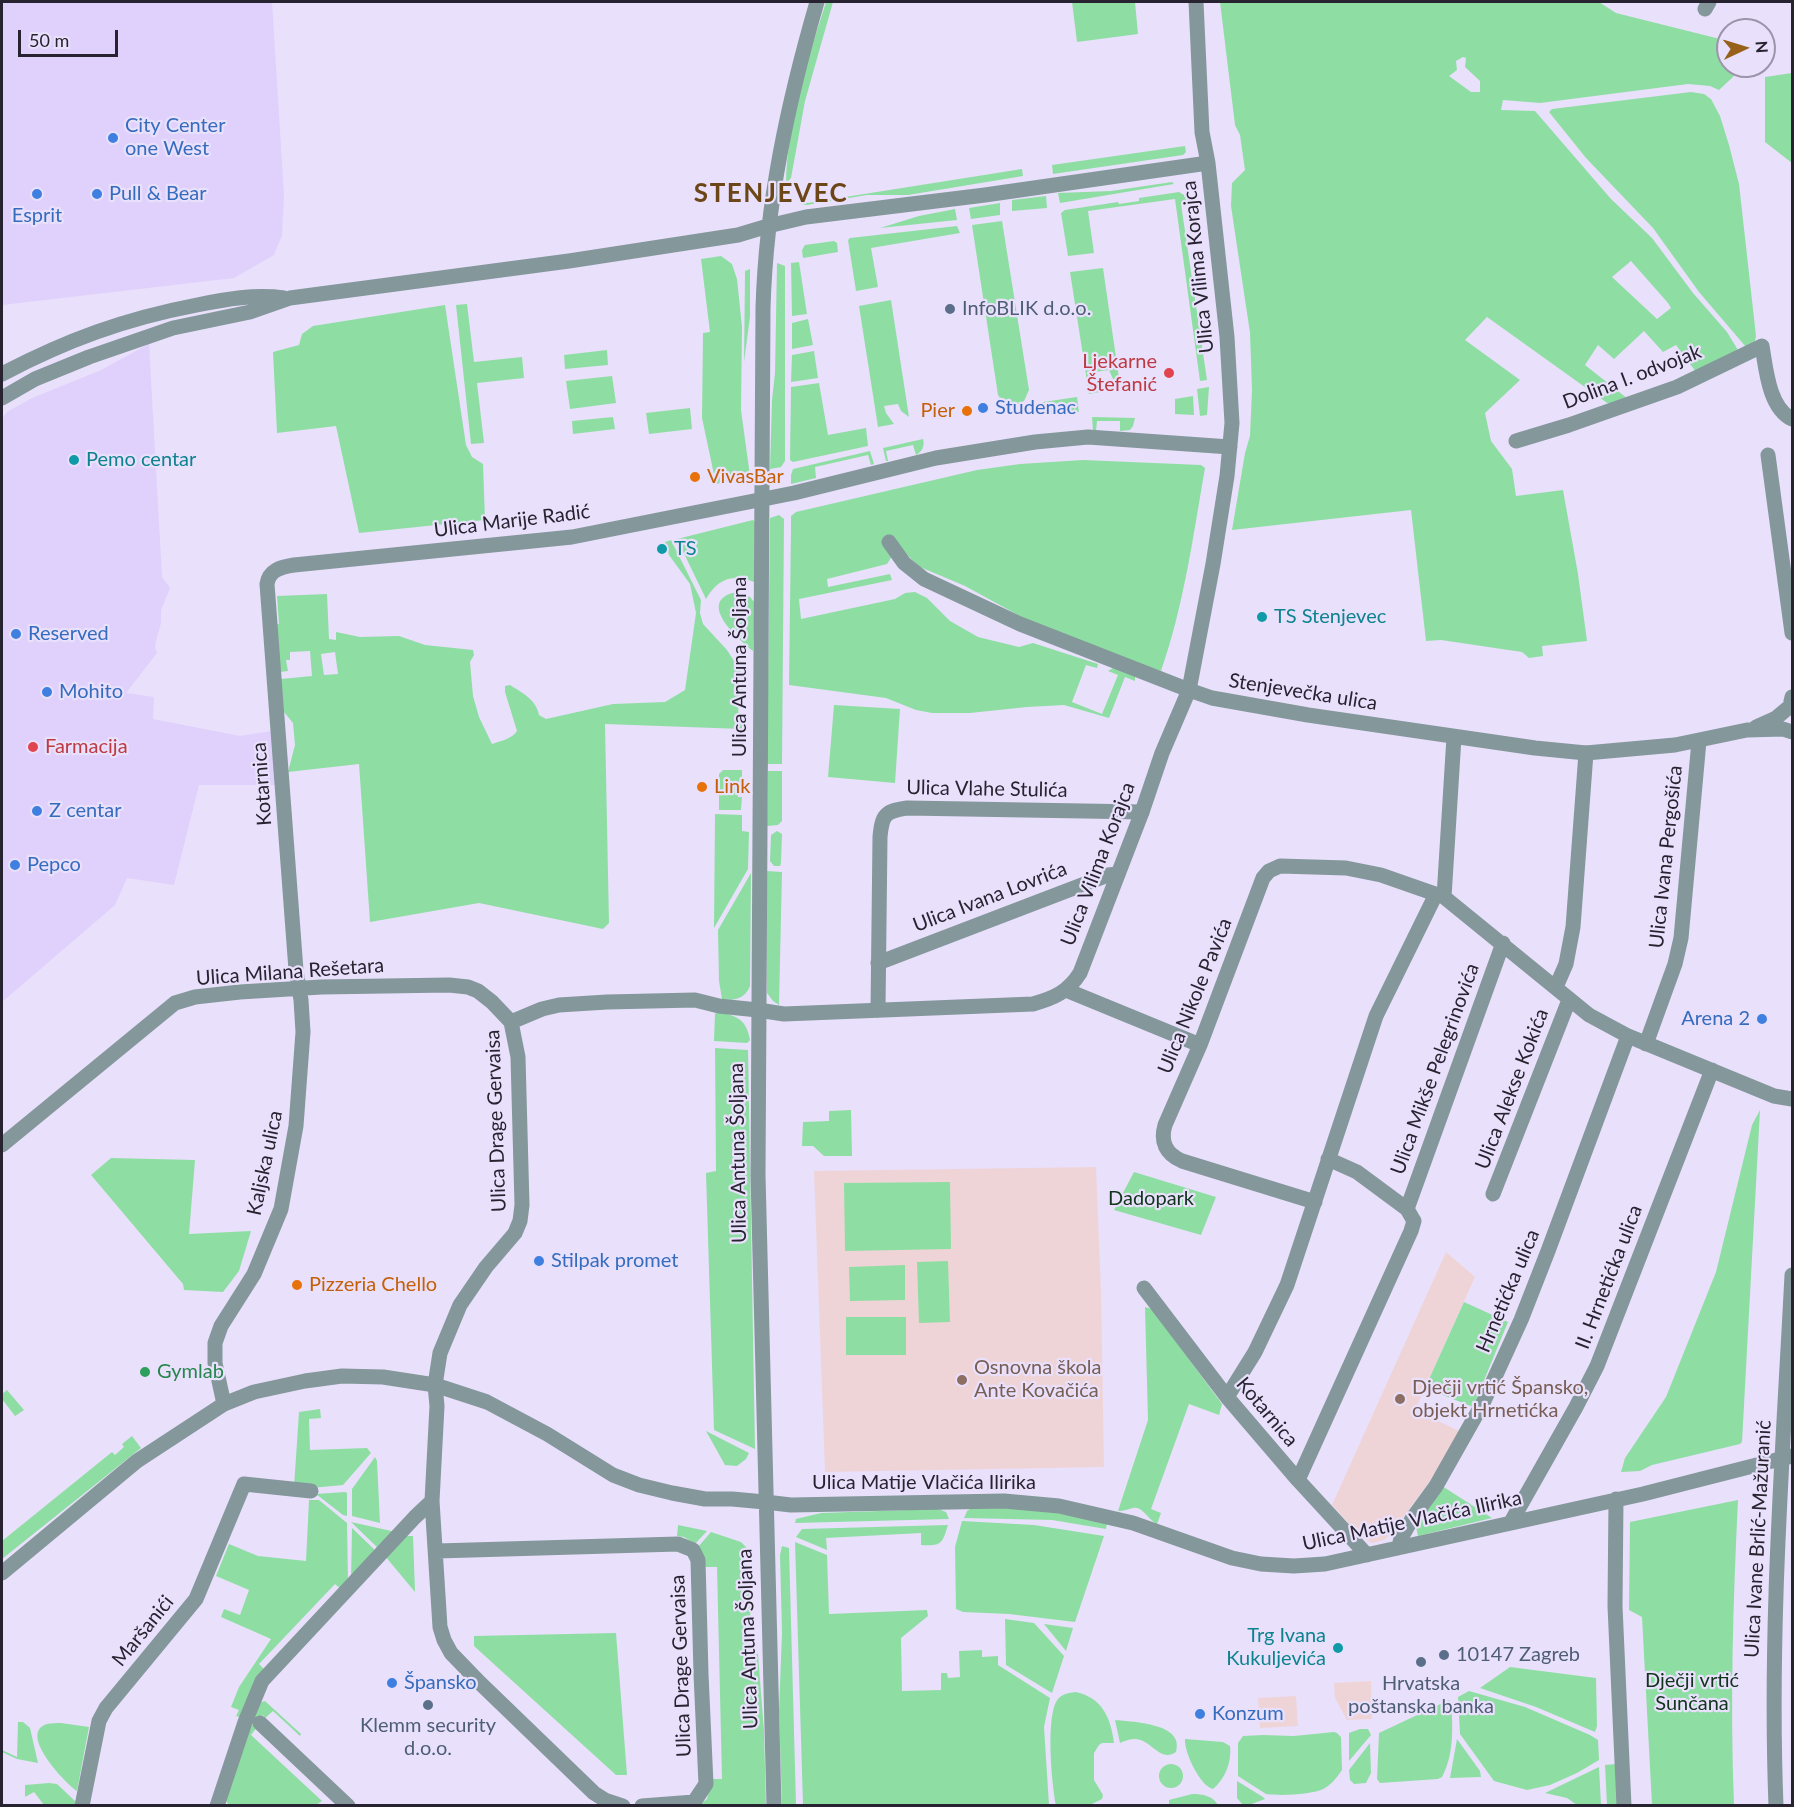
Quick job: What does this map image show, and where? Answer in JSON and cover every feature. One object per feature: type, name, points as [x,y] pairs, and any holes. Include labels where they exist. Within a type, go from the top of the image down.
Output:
[{"type":"street","name":"Ulica Antuna Šoljana","points":[[774,1806],[758,1176],[763,308],[768,226],[786,123],[817,2]]},
{"type":"street","points":[[1196,2],[1202,132],[1208,163]]},
{"type":"street","name":"Ulica Vilima Korajca","points":[[758,1010],[784,1014],[1033,1005],[1066,990],[1080,973],[1142,812],[1162,753],[1189,690],[1213,564],[1230,447],[1232,415],[1227,337],[1208,163],[985,195],[806,217],[768,226]]},
{"type":"street","points":[[2,374],[81,336],[141,316],[217,301],[256,296],[290,298],[580,259],[738,235],[768,226]]},
{"type":"street","points":[[2,398],[35,379],[99,353],[173,328],[250,312],[290,298]]},
{"type":"street","name":"Dolina I. odvojak","points":[[1516,441],[1677,387],[1762,346],[1777,405],[1786,416],[1792,419]]},
{"type":"street","points":[[762,500],[936,458],[1035,442],[1088,437],[1230,447]]},
{"type":"street","points":[[1768,455],[1792,633]]},
{"type":"street","name":"Ulica Marije Radić","points":[[268,578],[276,570],[286,567],[572,537],[762,500]]},
{"type":"street","name":"Stenjevečka ulica","points":[[889,542],[904,563],[924,579],[1020,624],[1189,690],[1233,702],[1455,737],[1586,753],[1699,741],[1748,730],[1776,718],[1791,701]]},
{"type":"street","name":"Kotarnica","points":[[268,578],[267,589],[299,988]]},
{"type":"street","points":[[1791,701],[1787,722],[1792,732]]},
{"type":"street","name":"Stenjevečka ulica","points":[[1748,730],[1783,729],[1792,732]]},
{"type":"street","points":[[1227,1397],[1255,1352],[1283,1293],[1376,1016],[1440,895],[1455,737]]},
{"type":"street","name":"Ulica Ivana Pergošića","points":[[1646,1044],[1676,964],[1681,938],[1699,741]]},
{"type":"street","points":[[1557,987],[1571,946],[1586,753]]},
{"type":"street","name":"Ulica Vlahe Stulića","points":[[878,1010],[881,824],[885,814],[891,810],[907,808],[1142,812]]},
{"type":"street","name":"Ulica Nikole Pavića","points":[[1315,1202],[1182,1161],[1168,1152],[1163,1140],[1165,1125],[1200,1045],[1263,878],[1269,871],[1280,866],[1346,868],[1381,875],[1440,895],[1503,943],[1589,1015],[1646,1044],[1774,1096],[1792,1099]]},
{"type":"street","name":"Ulica Ivana Lovrića","points":[[878,963],[1108,874],[1118,874]]},
{"type":"street","name":"Ulica Mikše Pelegrinovića","points":[[1407,1209],[1503,943]]},
{"type":"street","name":"Ulica Milana Rešetara","points":[[2,1145],[175,1003],[195,997],[299,988],[449,985],[468,987],[492,1002],[511,1022]]},
{"type":"street","name":"Kaljska ulica","points":[[224,1404],[215,1363],[215,1343],[221,1326],[254,1274],[281,1209],[287,1178],[300,1084],[303,1032],[299,988]]},
{"type":"street","points":[[1066,990],[1200,1045]]},
{"type":"street","name":"Ulica Drage Gervaisa","points":[[623,1806],[603,1803],[480,1683],[451,1653],[444,1640],[440,1627],[437,1551],[432,1501],[437,1406],[435,1385],[440,1353],[460,1305],[486,1267],[515,1233],[520,1221],[522,1169],[518,1057],[511,1022],[551,1007],[607,1002],[695,1000],[719,1006],[758,1010]]},
{"type":"street","name":"Ulica Alekse Kokića","points":[[1493,1194],[1569,1000]]},
{"type":"street","name":"Hrnetićka ulica","points":[[1399,1547],[1406,1528],[1436,1486],[1484,1401],[1521,1320],[1628,1036]]},
{"type":"street","name":"II. Hrnetićka ulica","points":[[1511,1522],[1576,1407],[1596,1366],[1712,1070]]},
{"type":"street","name":"Ulica Mikše Pelegrinovića","points":[[1298,1480],[1411,1231],[1413,1221],[1407,1209],[1357,1172],[1328,1159]]},
{"type":"street","name":"Ulica Ivane Brlić-Mažuranić","points":[[1776,1806],[1773,1648],[1787,1457],[1792,1275]]},
{"type":"street","name":"Kotarnica","points":[[1143,1288],[1227,1397],[1298,1480],[1367,1555]]},
{"type":"street","name":"Ulica Matije Vlačića Ilirika","points":[[2,1573],[137,1461],[224,1404],[254,1392],[342,1376],[383,1377],[435,1385],[487,1402],[517,1417],[613,1474],[639,1485],[672,1493],[791,1505],[1004,1501],[1059,1506],[1113,1517],[1232,1558],[1261,1564],[1294,1566],[1325,1564],[1367,1555],[1616,1499],[1787,1457]]},
{"type":"street","name":"Maršanići","points":[[82,1806],[99,1721],[106,1708],[196,1599],[244,1484],[311,1491]]},
{"type":"street","points":[[1616,1499],[1615,1606],[1624,1806]]},
{"type":"street","points":[[217,1806],[245,1722],[262,1681],[432,1501]]},
{"type":"street","name":"Ulica Drage Gervaisa","points":[[437,1551],[678,1544],[693,1550],[698,1560],[706,1784],[694,1802],[642,1806]]},
{"type":"street","points":[[260,1723],[348,1806]]},
{"type":"shaded area","name":"City Center one West","points":[[2,2],[272,2],[284,195],[282,235],[274,255],[234,278],[2,305]]},
{"type":"shaded area","points":[[149,344],[162,577],[170,588],[161,610],[161,623],[155,648],[157,653],[126,693],[154,697],[153,719],[240,736],[272,731],[276,785],[199,785],[174,885],[127,878],[115,905],[2,1002],[2,419],[7,412],[32,398],[99,371]]},
{"type":"shaded area","name":"Osnovna škola Ante Kovačića","points":[[1096,1167],[1104,1467],[825,1472],[814,1171]]},
{"type":"shaded area","name":"Dječji vrtić Špansko, objekt Hrnetićka","points":[[1446,1252],[1475,1277],[1415,1410],[1461,1432],[1435,1474],[1391,1534],[1384,1540],[1372,1543],[1361,1537],[1332,1505]]},
{"type":"shaded area","points":[[1371,1681],[1372,1719],[1347,1720],[1335,1698],[1334,1683]]},
{"type":"shaded area","points":[[1296,1696],[1298,1726],[1260,1728],[1258,1698]]},
{"type":"green space","points":[[826,2],[833,2],[805,101],[791,178],[786,184],[794,115]]},
{"type":"green space","points":[[1072,2],[1135,2],[1138,34],[1077,42]]},
{"type":"green space","points":[[1220,2],[1599,2],[1616,13],[1716,38],[1716,78],[1732,78],[1719,90],[1710,86],[1688,84],[1540,103],[1503,100],[1501,110],[1535,111],[1611,199],[1652,238],[1693,293],[1727,332],[1738,350],[1696,372],[1676,345],[1663,352],[1644,331],[1614,359],[1598,345],[1585,365],[1628,399],[1610,405],[1487,317],[1465,340],[1520,380],[1485,413],[1491,441],[1512,469],[1516,496],[1563,490],[1587,641],[1542,646],[1543,656],[1529,658],[1522,652],[1441,640],[1426,641],[1411,510],[1232,530],[1250,436],[1252,390],[1250,333],[1231,206],[1232,183],[1245,170],[1240,135],[1235,125]],"holes":[[[1463,57],[1466,58],[1465,67],[1480,81],[1480,92],[1471,92],[1449,76],[1457,70],[1456,61]],[[1631,261],[1671,308],[1657,319],[1612,277]]]},
{"type":"green space","points":[[1792,73],[1792,163],[1765,142],[1765,78],[1776,78],[1776,75]]},
{"type":"green space","points":[[1691,92],[1704,94],[1711,99],[1720,116],[1739,184],[1756,336],[1755,341],[1746,347],[1699,292],[1653,228],[1586,158],[1549,112],[1552,109]]},
{"type":"green space","points":[[1185,146],[1186,152],[1183,155],[1053,174],[1052,165]]},
{"type":"green space","points":[[1022,169],[1023,176],[908,195],[867,195],[807,205],[801,204]]},
{"type":"green space","points":[[1172,182],[1174,184],[1060,203],[1058,193],[1111,191]]},
{"type":"green space","points":[[1179,192],[1184,195],[1187,202],[1181,204],[1207,380],[1200,381],[1175,199],[1088,211],[1094,253],[1068,256],[1061,213],[1065,210],[1139,201],[1139,198]]},
{"type":"green space","points":[[1046,196],[1047,208],[1012,211],[1012,200]]},
{"type":"green space","points":[[1000,203],[1000,215],[971,219],[969,208]]},
{"type":"green space","points":[[955,209],[957,220],[880,228],[919,216]]},
{"type":"green space","points":[[1002,221],[1029,390],[1024,401],[1014,406],[1003,402],[998,395],[972,225]]},
{"type":"green space","points":[[957,226],[960,233],[871,248],[878,287],[856,291],[848,240],[850,238]]},
{"type":"green space","points":[[834,241],[837,243],[838,252],[803,258],[802,250],[805,245]]},
{"type":"green space","points":[[721,256],[732,264],[737,279],[742,327],[741,410],[750,476],[716,484],[702,418],[703,333],[710,332],[701,259]]},
{"type":"green space","points":[[799,262],[807,314],[792,316],[791,263]]},
{"type":"green space","points":[[777,263],[785,266],[785,461],[781,467],[770,469],[775,373]]},
{"type":"green space","points":[[1103,268],[1120,385],[1113,379],[1109,370],[1095,372],[1098,382],[1105,391],[1089,394],[1070,272]]},
{"type":"green space","points":[[750,269],[750,317],[744,362],[745,271]]},
{"type":"green space","points":[[891,300],[909,417],[901,411],[898,404],[884,406],[894,424],[878,427],[859,306]]},
{"type":"green space","points":[[467,304],[474,362],[522,357],[524,378],[477,383],[484,443],[471,444],[456,305]]},
{"type":"green space","points":[[445,305],[466,445],[472,457],[483,464],[485,520],[359,533],[336,426],[277,433],[273,352],[299,345],[302,334],[313,326]]},
{"type":"green space","points":[[808,319],[813,345],[792,349],[792,323]]},
{"type":"green space","points":[[607,350],[608,365],[565,369],[564,355]]},
{"type":"green space","points":[[814,351],[818,378],[791,382],[792,355]]},
{"type":"green space","points":[[612,376],[616,403],[570,409],[566,381]]},
{"type":"green space","points":[[819,383],[828,435],[866,428],[868,446],[793,462],[790,460],[791,387]]},
{"type":"green space","points":[[1209,387],[1207,415],[1200,416],[1197,389]]},
{"type":"green space","points":[[1193,396],[1194,415],[1175,414],[1175,399]]},
{"type":"green space","points":[[1077,397],[1079,412],[1034,415],[1043,402]]},
{"type":"green space","points":[[690,408],[692,429],[649,434],[646,413]]},
{"type":"green space","points":[[613,417],[615,429],[573,434],[572,421]]},
{"type":"green space","points":[[1092,417],[1135,418],[1130,430],[1120,431],[1120,421],[1097,421],[1096,431],[1093,431]]},
{"type":"green space","points":[[923,439],[923,449],[916,455],[913,445],[886,451],[888,461],[886,461],[883,448]]},
{"type":"green space","points":[[870,451],[874,464],[871,465],[868,455],[815,467],[816,478],[791,484],[793,469]]},
{"type":"green space","points":[[1083,460],[1201,465],[1205,468],[1182,596],[1161,671],[1051,633],[965,586],[920,567],[906,554],[890,550],[891,558],[887,564],[827,579],[828,587],[890,574],[892,580],[799,599],[801,619],[895,599],[905,593],[915,592],[927,598],[950,621],[978,637],[1019,647],[1033,643],[1098,664],[1097,668],[1086,665],[1072,702],[1102,714],[1118,675],[1108,671],[1115,667],[1135,676],[1135,681],[1125,677],[1109,718],[1064,705],[970,713],[932,713],[916,710],[886,698],[789,685],[791,516],[796,512],[977,470],[1020,464]]},
{"type":"green space","points":[[779,515],[784,519],[782,764],[767,764],[770,518]]},
{"type":"green space","points":[[753,520],[755,522],[754,582],[732,578],[720,582],[706,599],[677,539]]},
{"type":"green space","points":[[671,540],[701,600],[700,613],[703,624],[727,650],[743,675],[743,705],[738,705],[742,729],[605,724],[609,923],[603,929],[479,903],[370,922],[359,764],[288,772],[295,745],[293,723],[284,712],[281,679],[312,676],[310,651],[290,652],[290,660],[286,660],[288,671],[280,672],[277,596],[327,594],[329,639],[336,640],[336,632],[360,637],[399,636],[425,645],[473,650],[474,655],[470,662],[473,696],[479,717],[492,744],[509,738],[517,731],[505,686],[510,685],[528,697],[535,705],[539,715],[546,719],[613,704],[665,702],[685,690],[696,613],[690,584],[669,555],[665,542]],"holes":[[[335,652],[338,674],[324,675],[321,654]]]},
{"type":"green space","points":[[736,592],[750,597],[755,603],[753,651],[730,629],[719,611],[719,603],[724,597]]},
{"type":"green space","points":[[834,705],[900,709],[895,783],[828,777]]},
{"type":"green space","points":[[723,770],[742,770],[742,783],[738,783],[738,797],[742,797],[741,810],[719,810],[719,774]]},
{"type":"green space","points":[[768,771],[782,771],[782,821],[778,825],[767,826]]},
{"type":"green space","points":[[715,814],[742,815],[742,831],[749,832],[748,869],[714,928]]},
{"type":"green space","points":[[777,831],[782,834],[781,863],[780,866],[774,866],[770,861],[771,835]]},
{"type":"green space","points":[[766,871],[782,872],[779,1005],[767,993]]},
{"type":"green space","points":[[751,873],[750,986],[739,998],[722,999],[719,981],[718,930]]},
{"type":"green space","points":[[718,1011],[735,1017],[743,1023],[750,1040],[747,1043],[714,1041],[715,1014]]},
{"type":"green space","points":[[715,1048],[748,1050],[755,1449],[714,1430],[706,1173],[716,1171]]},
{"type":"green space","points":[[851,1110],[852,1156],[824,1156],[813,1146],[802,1146],[803,1122],[829,1121],[829,1111]]},
{"type":"green space","points":[[1760,1110],[1742,1442],[1652,1465],[1640,1471],[1621,1472],[1625,1458],[1666,1397],[1716,1272],[1752,1125]]},
{"type":"green space","points":[[111,1158],[195,1160],[189,1234],[251,1231],[239,1271],[223,1292],[184,1290],[183,1284],[91,1175]]},
{"type":"green space","name":"Dadopark","points":[[1134,1172],[1216,1197],[1201,1235],[1114,1210]]},
{"type":"green space","points":[[950,1182],[951,1249],[845,1251],[844,1183]]},
{"type":"green space","points":[[948,1261],[950,1322],[919,1323],[917,1262]]},
{"type":"green space","points":[[905,1265],[905,1300],[850,1301],[849,1267]]},
{"type":"green space","points":[[1464,1302],[1508,1322],[1473,1407],[1425,1388]]},
{"type":"green space","points":[[1145,1307],[1152,1309],[1222,1404],[1219,1415],[1189,1404],[1151,1509],[1161,1513],[1157,1524],[1137,1508],[1118,1511],[1148,1420]]},
{"type":"green space","points":[[846,1317],[906,1317],[906,1355],[846,1355]]},
{"type":"green space","points":[[7,1390],[24,1410],[15,1416],[2,1399],[2,1394]]},
{"type":"green space","points":[[320,1409],[321,1418],[309,1419],[310,1450],[367,1448],[371,1453],[343,1485],[294,1487],[299,1412]]},
{"type":"green space","points":[[706,1431],[749,1453],[746,1459],[737,1466],[725,1465]]},
{"type":"green space","points":[[132,1436],[141,1448],[2,1559],[2,1541],[112,1452],[115,1455],[124,1447],[122,1444]]},
{"type":"green space","points":[[375,1457],[380,1523],[352,1516],[352,1489]]},
{"type":"green space","points":[[1442,1486],[1492,1518],[1418,1536],[1416,1527],[1418,1521]]},
{"type":"green space","points":[[347,1493],[347,1516],[316,1494]]},
{"type":"green space","points":[[309,1500],[319,1500],[347,1523],[348,1582],[342,1590],[335,1584],[259,1664],[265,1670],[243,1718],[236,1716],[239,1710],[231,1707],[239,1687],[271,1639],[221,1617],[224,1609],[240,1615],[249,1590],[216,1576],[229,1544],[258,1556],[306,1561]]},
{"type":"green space","name":"Dječji vrtić Sunčana","points":[[1738,1500],[1733,1652],[1734,1805],[1652,1805],[1642,1617],[1629,1610],[1630,1522]]},
{"type":"green space","points":[[938,1509],[946,1512],[949,1519],[795,1523],[796,1519],[821,1513]]},
{"type":"green space","points":[[970,1509],[1039,1510],[1107,1523],[1106,1529],[1052,1520],[964,1518]]},
{"type":"green space","points":[[962,1521],[1034,1525],[1104,1536],[1075,1622],[1009,1614],[963,1612],[956,1609],[955,1547]]},
{"type":"green space","points":[[351,1522],[396,1532],[380,1550]]},
{"type":"green space","points":[[678,1525],[707,1531],[695,1544],[684,1537],[677,1536]]},
{"type":"green space","points":[[948,1525],[940,1543],[933,1545],[921,1545],[921,1533],[826,1538],[827,1550],[796,1537],[802,1529]]},
{"type":"green space","points":[[352,1528],[377,1552],[351,1580]]},
{"type":"green space","points":[[711,1532],[741,1542],[748,1549],[751,1631],[746,1632],[748,1646],[752,1647],[753,1654],[758,1654],[764,1731],[766,1805],[699,1805],[707,1799],[712,1779],[722,1779],[717,1567],[706,1567],[698,1547]]},
{"type":"green space","points":[[403,1536],[413,1536],[415,1592],[385,1556]]},
{"type":"green space","points":[[795,1542],[827,1555],[829,1614],[927,1610],[928,1616],[901,1638],[902,1691],[941,1690],[941,1673],[947,1673],[948,1678],[960,1677],[959,1651],[982,1650],[982,1657],[998,1656],[998,1665],[1050,1698],[1044,1727],[1049,1805],[803,1805]]},
{"type":"green space","points":[[782,1546],[789,1548],[796,1805],[782,1805],[779,1710],[782,1633],[780,1555]]},
{"type":"green space","points":[[1005,1619],[1034,1623],[1064,1656],[1052,1693],[1006,1665]]},
{"type":"green space","points":[[1044,1624],[1073,1628],[1066,1651]]},
{"type":"green space","points":[[616,1633],[627,1775],[616,1775],[474,1646],[474,1636]]},
{"type":"green space","points":[[1510,1667],[1596,1678],[1597,1726],[1595,1732],[1536,1707],[1480,1688]]},
{"type":"green space","points":[[1469,1691],[1525,1707],[1590,1735],[1598,1740],[1599,1760],[1550,1785],[1527,1790],[1494,1781],[1460,1734],[1458,1697]]},
{"type":"green space","points":[[1075,1692],[1092,1699],[1104,1710],[1114,1743],[1102,1743],[1094,1753],[1094,1780],[1103,1795],[1102,1799],[1090,1805],[1056,1805],[1051,1767],[1054,1707],[1058,1699]]},
{"type":"green space","points":[[1449,1700],[1452,1712],[1452,1741],[1449,1760],[1442,1777],[1380,1783],[1377,1779],[1379,1733]]},
{"type":"green space","points":[[265,1701],[301,1734],[300,1736],[273,1711],[265,1718],[263,1715],[256,1723],[251,1721],[258,1703]]},
{"type":"green space","points":[[1115,1720],[1145,1723],[1165,1730],[1173,1735],[1177,1742],[1176,1752],[1165,1755],[1141,1740],[1135,1739],[1120,1743]]},
{"type":"green space","points":[[18,1722],[23,1722],[30,1728],[38,1763],[17,1759],[2,1752],[2,1750],[17,1757]]},
{"type":"green space","points":[[61,1723],[89,1727],[77,1791],[55,1769],[40,1747],[37,1737],[39,1729],[47,1724]]},
{"type":"green space","points":[[250,1723],[257,1727],[251,1735],[322,1801],[316,1805],[229,1805],[225,1800]]},
{"type":"green space","points":[[1368,1729],[1371,1735],[1349,1761],[1349,1733]]},
{"type":"green space","points":[[1334,1732],[1341,1737],[1342,1770],[1325,1788],[1305,1794],[1266,1794],[1238,1776],[1238,1743],[1243,1736],[1294,1736]]},
{"type":"green space","points":[[1185,1739],[1223,1742],[1230,1746],[1227,1770],[1213,1789],[1203,1782],[1194,1768],[1187,1752]]},
{"type":"green space","points":[[1457,1739],[1480,1771],[1481,1777],[1450,1778]]},
{"type":"green space","points":[[1370,1743],[1371,1773],[1366,1783],[1354,1784],[1350,1780],[1349,1770]]},
{"type":"green space","points":[[1171,1764],[1180,1767],[1183,1776],[1180,1785],[1171,1788],[1162,1785],[1159,1776],[1162,1767]]},
{"type":"green space","points":[[1616,1764],[1618,1805],[1607,1805],[1605,1765]]},
{"type":"green space","points":[[1599,1767],[1601,1805],[1577,1805],[1567,1798],[1545,1793]]},
{"type":"green space","points":[[1237,1781],[1265,1799],[1243,1805],[1237,1798]]},
{"type":"green space","points":[[57,1784],[75,1801],[75,1805],[44,1805],[34,1792],[25,1797],[25,1785]]},
{"type":"green space","points":[[1192,1794],[1207,1796],[1218,1805],[1169,1805],[1169,1800]]},
{"type":"place","name":"City Center one West","points":[[113,138]]},
{"type":"place","name":"Esprit","points":[[37,194]]},
{"type":"place","name":"Pull & Bear","points":[[97,194]]},
{"type":"place","name":"InfoBLIK d.o.o.","points":[[950,309]]},
{"type":"place","name":"Ljekarne Štefanić","points":[[1169,373]]},
{"type":"place","name":"Studenac","points":[[983,408]]},
{"type":"place","name":"Pier","points":[[967,411]]},
{"type":"place","name":"Pemo centar","points":[[74,460]]},
{"type":"place","name":"VivasBar","points":[[695,477]]},
{"type":"place","name":"TS","points":[[662,549]]},
{"type":"place","name":"TS Stenjevec","points":[[1262,617]]},
{"type":"place","name":"Reserved","points":[[16,634]]},
{"type":"place","name":"Mohito","points":[[47,692]]},
{"type":"place","name":"Farmacija","points":[[33,747]]},
{"type":"place","name":"Link","points":[[702,787]]},
{"type":"place","name":"Z centar","points":[[37,811]]},
{"type":"place","name":"Pepco","points":[[15,865]]},
{"type":"place","name":"Arena 2","points":[[1762,1019]]},
{"type":"place","name":"Stilpak promet","points":[[539,1261]]},
{"type":"place","name":"Pizzeria Chello","points":[[297,1285]]},
{"type":"place","name":"Gymlab","points":[[145,1372]]},
{"type":"place","name":"Osnovna škola Ante Kovačića","points":[[962,1380]]},
{"type":"place","name":"Dječji vrtić Špansko, objekt Hrnetićka","points":[[1400,1399]]},
{"type":"place","name":"Trg Ivana Kukuljevića","points":[[1338,1648]]},
{"type":"place","name":"10147 Zagreb","points":[[1444,1655]]},
{"type":"place","name":"Hrvatska poštanska banka","points":[[1421,1662]]},
{"type":"place","name":"Špansko","points":[[392,1683]]},
{"type":"place","name":"Klemm security d.o.o.","points":[[428,1705]]},
{"type":"place","name":"Konzum","points":[[1200,1714]]},
{"type":"district","name":"STENJEVEC","points":[[771,194]]}]
